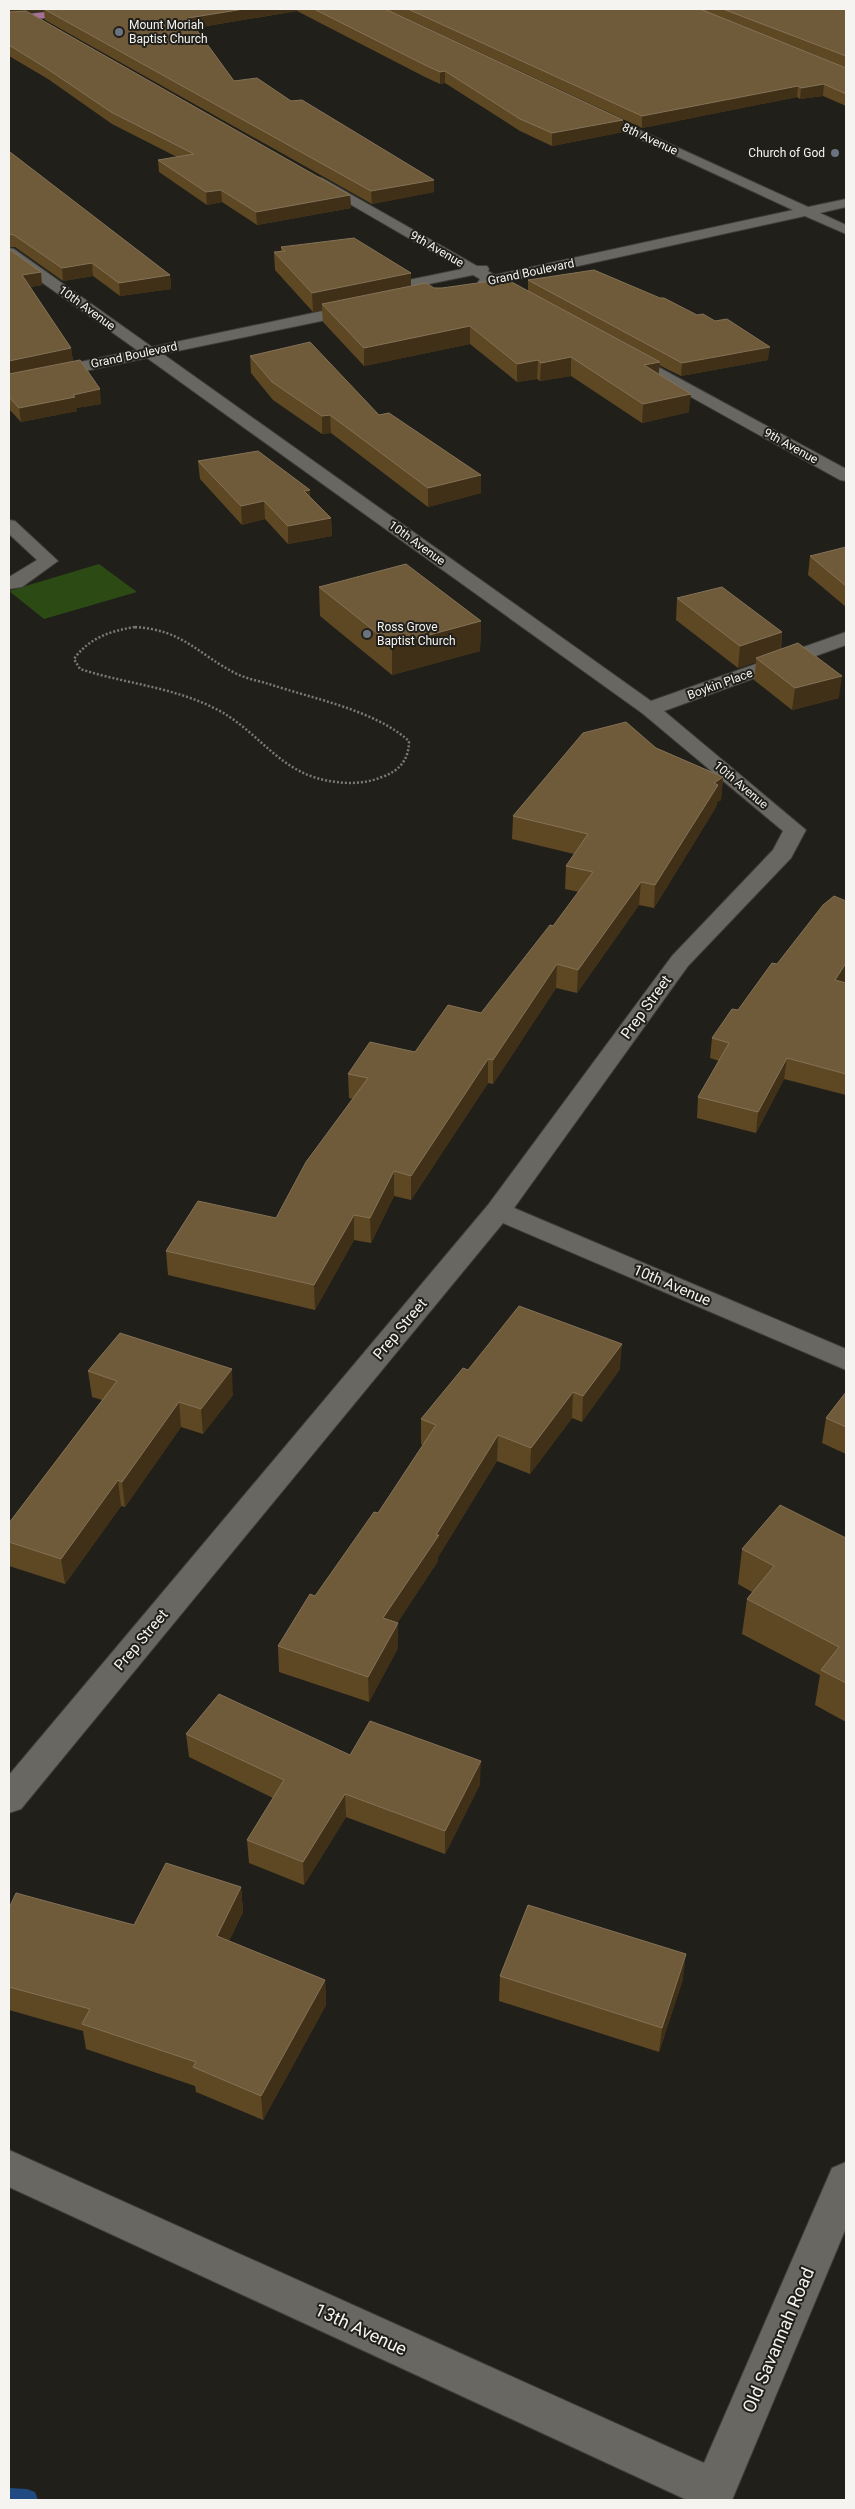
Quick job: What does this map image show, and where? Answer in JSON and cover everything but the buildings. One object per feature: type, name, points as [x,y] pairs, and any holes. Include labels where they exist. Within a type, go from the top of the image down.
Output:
[{"type":"main road","points":[[9,19],[102,9]]},
{"type":"street","points":[[30,17],[47,26]]},
{"type":"street","name":"8th Avenue","points":[[574,104],[846,230]]},
{"type":"street","name":"9th Avenue","points":[[304,173],[536,304]]},
{"type":"street","name":"Grand Boulevard","points":[[114,344],[475,271],[846,190]]},
{"type":"street","name":"Grand Boulevard","points":[[9,382],[846,203]]},
{"type":"street","name":"10th Avenue","points":[[9,252],[649,709],[795,830],[783,853]]},
{"type":"street","name":"9th Avenue","points":[[613,347],[846,476]]},
{"type":"street","name":"Grand Boulevard","points":[[9,367],[85,350]]},
{"type":"street","points":[[9,525],[49,560],[15,583],[9,583]]},
{"type":"street","name":"Boykin Place","points":[[649,709],[846,638]]},
{"type":"street","name":"Prep Street","points":[[9,1799],[498,1211],[680,961],[783,853]]},
{"type":"street","name":"10th Avenue","points":[[498,1211],[846,1360]]},
{"type":"street","name":"13th Avenue","points":[[9,2168],[712,2495]]},
{"type":"street","name":"Old Savannah Road","points":[[712,2495],[846,2181]]},
{"type":"path","points":[[135,627],[154,628],[174,634],[187,643],[237,674],[363,714],[394,728],[409,740],[409,752],[403,765],[390,774],[374,780],[330,783],[312,779],[292,771],[232,716],[182,696],[100,676],[80,669],[74,659],[81,647],[97,637],[117,630],[135,627]]},
{"type":"green space","points":[[99,564],[137,592],[44,619],[9,591]]},
{"type":"waterway","points":[[9,2499],[27,2500]]},
{"type":"place","name":"Mount Moriah Baptist Church","points":[[119,32]]},
{"type":"place","name":"Church of God","points":[[835,153]]},
{"type":"place","name":"Ross Grove Baptist Church","points":[[367,634]]}]
